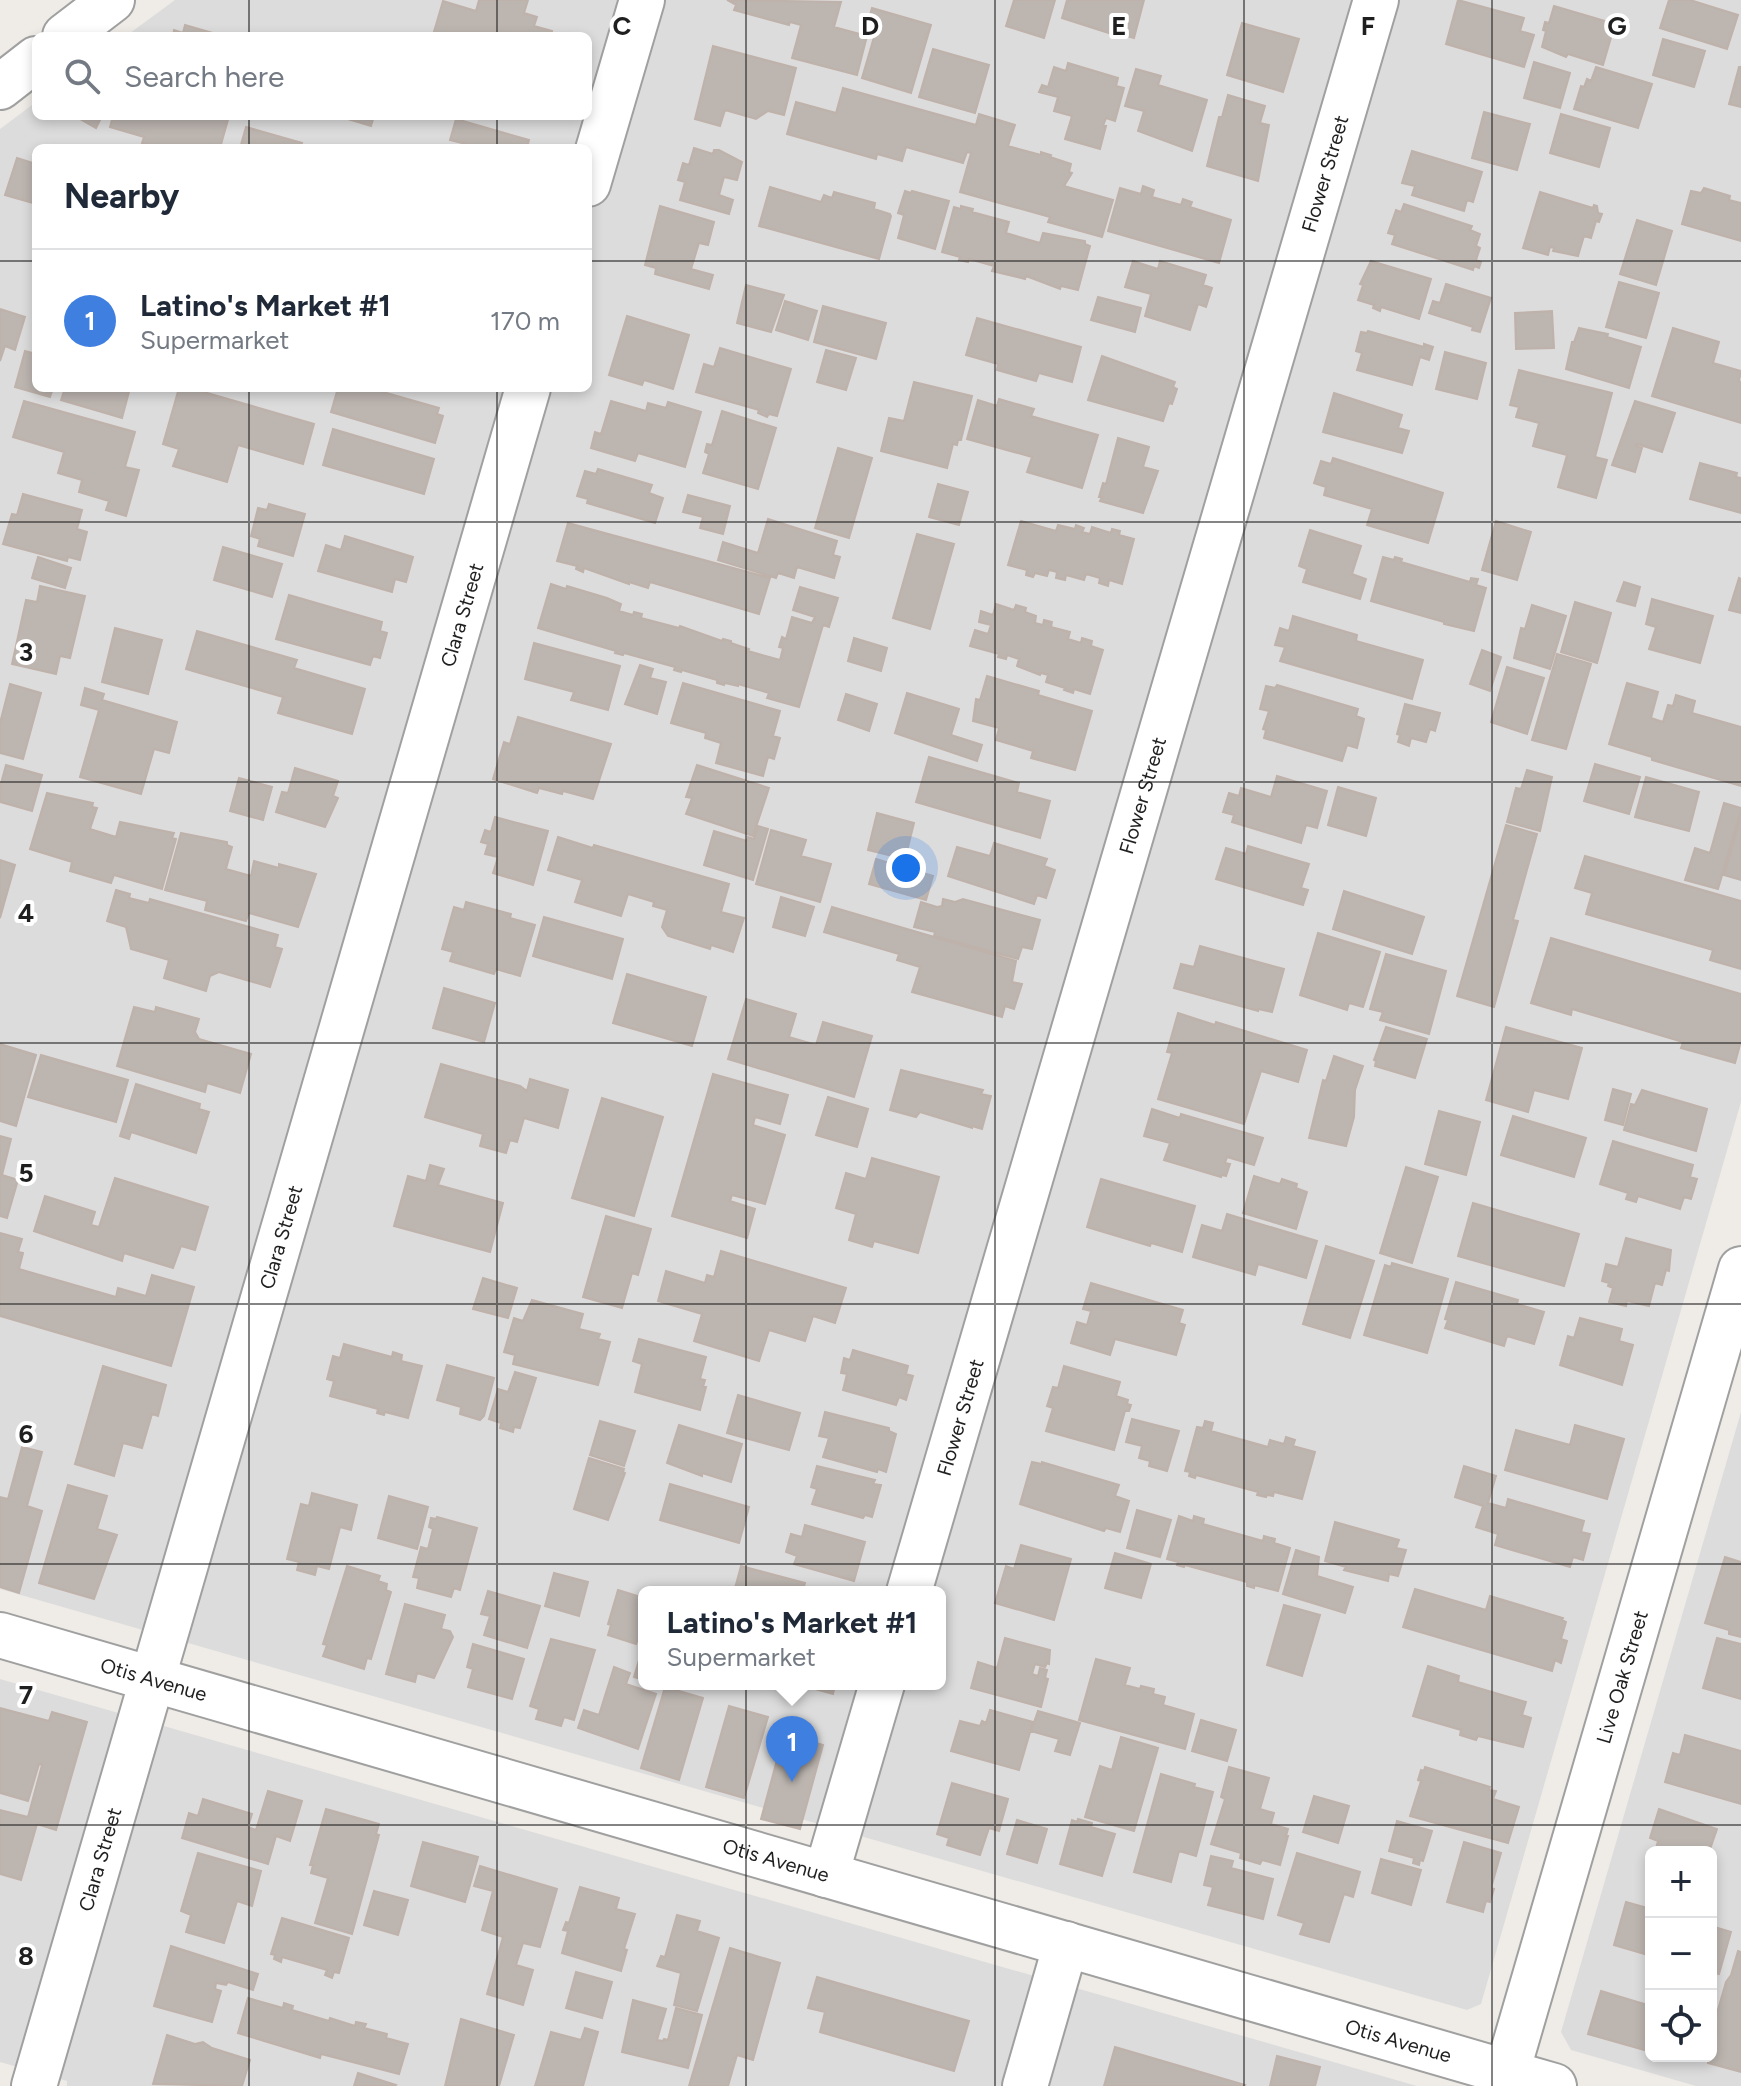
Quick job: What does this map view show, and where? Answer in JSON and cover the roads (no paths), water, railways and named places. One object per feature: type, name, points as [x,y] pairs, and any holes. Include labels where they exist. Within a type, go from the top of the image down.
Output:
[{"type":"street","points":[[70,32],[112,0]]},
{"type":"street","points":[[592,170],[642,0]]},
{"type":"street","name":"Flower Street","points":[[911,1586],[1376,0]]},
{"type":"street","points":[[0,87],[32,62]]},
{"type":"street","name":"Clara Street","points":[[34,2086],[527,392]]},
{"type":"street","name":"Live Oak Street","points":[[1505,2079],[1741,1269]]},
{"type":"street","name":"Otis Avenue","points":[[0,1635],[1066,1944],[1505,2079],[1554,2086]]},
{"type":"street","points":[[826,1875],[880,1690]]},
{"type":"street","points":[[1025,2086],[1066,1944]]},
{"type":"place","name":"Latino's Market #1","points":[[792,1782]]}]
